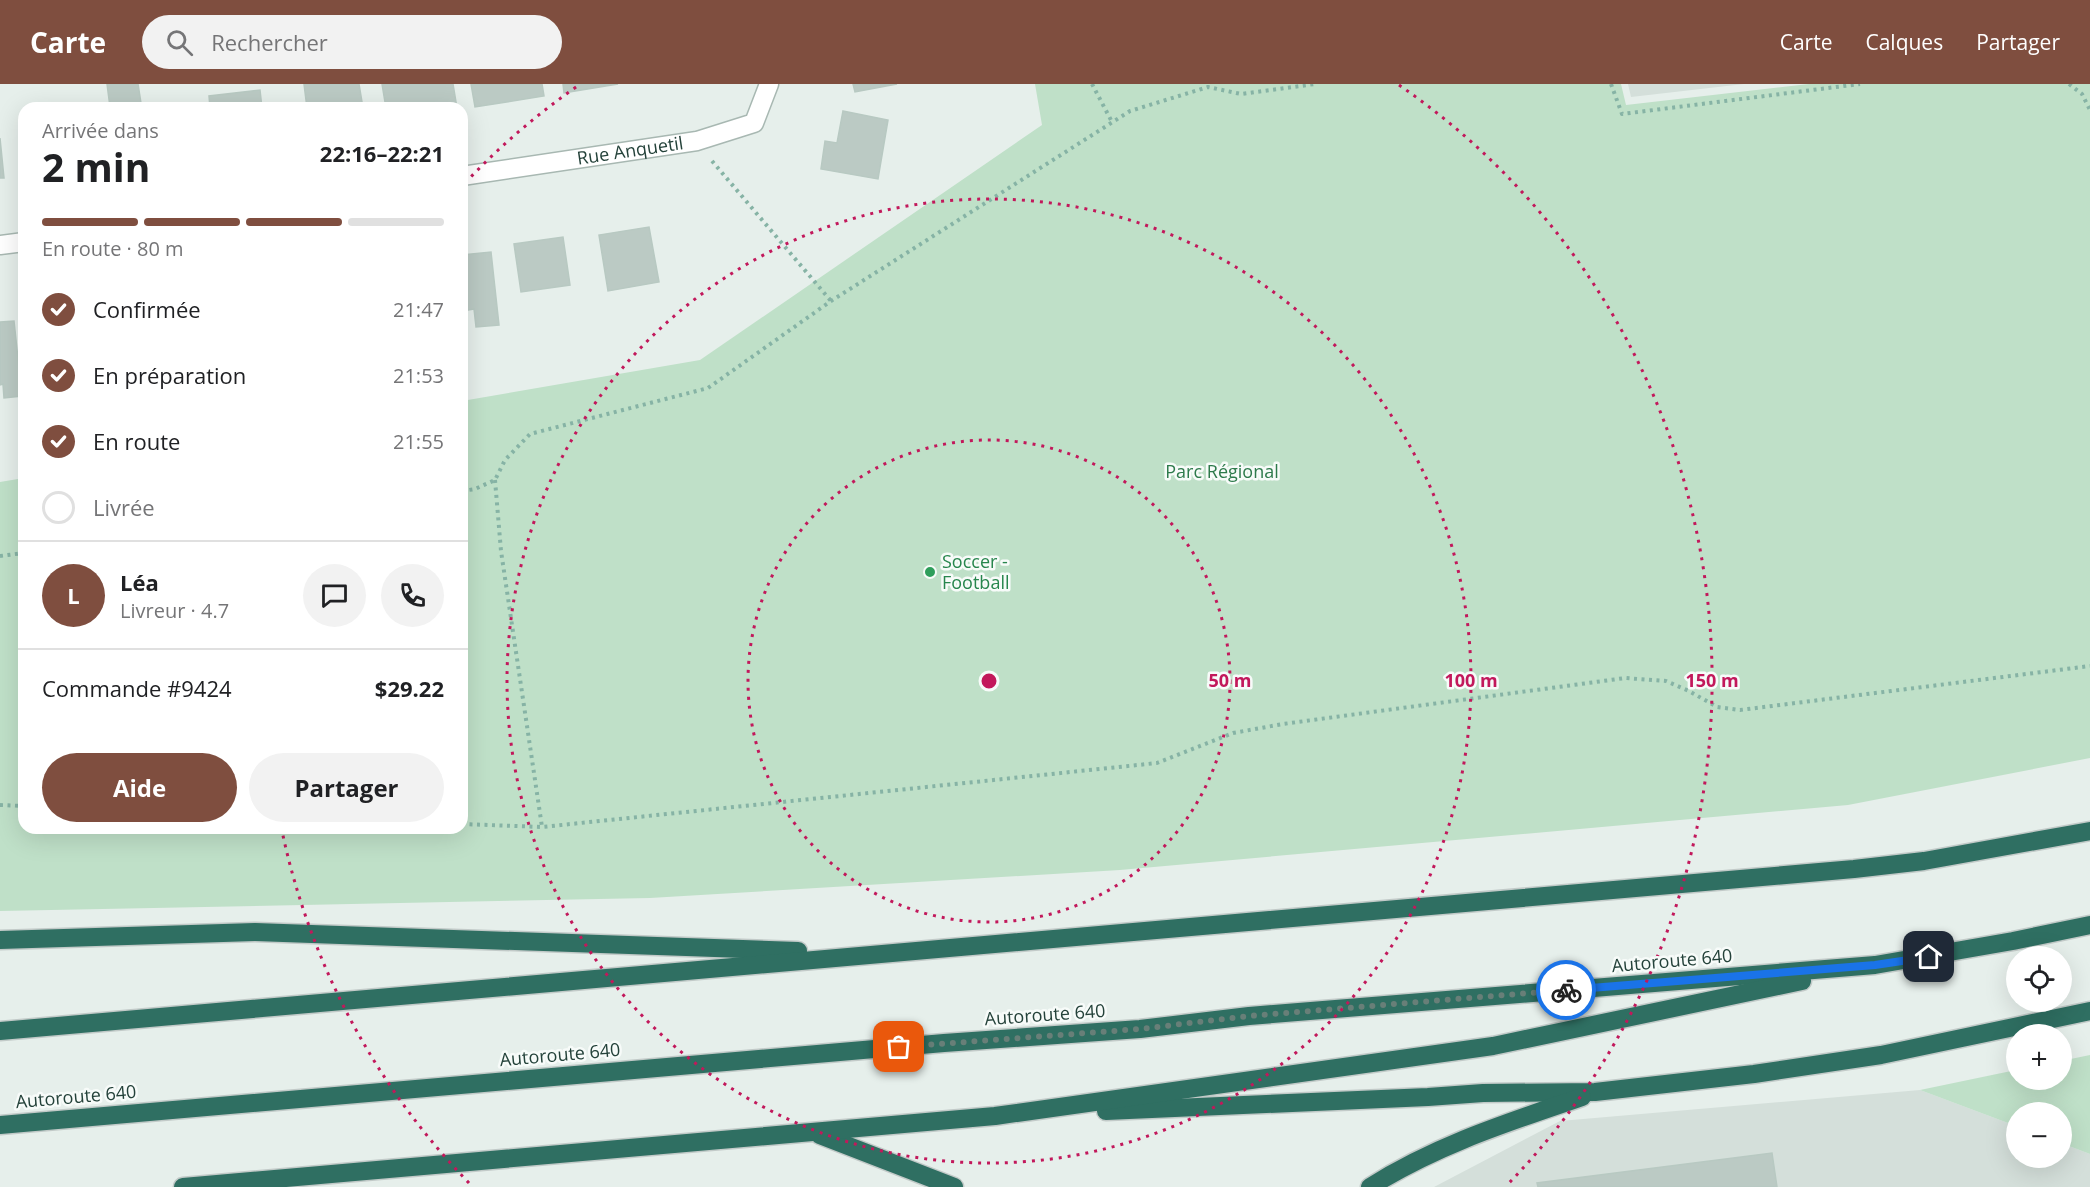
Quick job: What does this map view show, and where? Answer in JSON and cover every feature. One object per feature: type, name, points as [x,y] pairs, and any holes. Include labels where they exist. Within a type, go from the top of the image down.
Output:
[{"type":"highway","points":[[0,1031],[1854,869],[1973,853],[2090,831]]},
{"type":"highway","name":"Autoroute 640","points":[[0,1125],[921,1045],[1140,1029],[1249,1016],[1875,965],[2090,925]]},
{"type":"highway","points":[[0,940],[255,932],[878,954]]},
{"type":"highway","points":[[183,1187],[995,1116],[1493,1047],[1875,965]]},
{"type":"highway","points":[[995,1116],[1483,1093],[1595,1092],[1733,1076],[1881,1055],[2090,1011]]},
{"type":"highway","points":[[1370,1187],[1402,1167],[1449,1145],[1595,1092]]},
{"type":"highway","points":[[816,1133],[954,1187]]},
{"type":"street","name":"Rue Anquetil","points":[[468,175],[697,141],[754,123],[770,84]]},
{"type":"street","points":[[0,245],[18,243]]},
{"type":"path","points":[[1092,84],[1112,122]]},
{"type":"path","points":[[542,827],[501,551],[495,480],[505,460],[530,434],[708,388],[831,301],[1130,111],[1208,87],[1241,94],[1315,84]]},
{"type":"path","points":[[1611,84],[1622,114],[1860,84]]},
{"type":"path","points":[[2068,84],[2082,94],[2090,110]]},
{"type":"path","points":[[697,141],[721,174],[798,260],[831,301]]},
{"type":"path","points":[[468,490],[495,480]]},
{"type":"path","points":[[0,556],[18,554]]},
{"type":"path","points":[[468,824],[542,827],[1157,763],[1233,733],[1283,724],[1625,678],[1666,681],[1717,707],[1740,710],[2090,666]]},
{"type":"path","points":[[0,805],[18,806]]},
{"type":"shaded area","points":[[1628,84],[1744,84],[1631,97]]},
{"type":"shaded area","points":[[1920,1090],[2006,1122],[2006,1168],[2072,1168],[2072,1147],[2090,1154],[2090,1187],[1434,1187],[1560,1121]]},
{"type":"green space","name":"Parc Régional","points":[[1035,84],[1621,84],[1626,105],[1809,84],[2090,84],[2090,758],[1848,805],[1120,870],[650,898],[0,911],[0,482],[18,479],[18,834],[468,834],[468,400],[700,360],[1042,125]]},
{"type":"green space","points":[[2090,1055],[2090,1154],[2072,1147],[2072,1102],[2006,1102],[2006,1122],[1920,1090],[2006,1072],[2006,1090],[2072,1090],[2072,1059]]},
{"type":"building","points":[[107,84],[138,84],[141,102],[109,102]]},
{"type":"building","points":[[304,84],[359,84],[362,102],[306,102]]},
{"type":"building","points":[[382,84],[453,84],[456,102],[385,102]]},
{"type":"building","points":[[471,84],[542,84],[544,96],[475,107]]},
{"type":"building","points":[[563,84],[618,84],[564,93]]},
{"type":"building","points":[[853,84],[897,84],[855,92]]},
{"type":"building","points":[[260,90],[261,102],[210,102],[209,96]]},
{"type":"building","points":[[843,111],[888,120],[878,179],[821,169],[825,141],[837,143]]},
{"type":"building","points":[[0,138],[4,178],[0,178]]},
{"type":"building","points":[[649,227],[659,282],[608,291],[599,235]]},
{"type":"building","points":[[563,237],[570,285],[521,292],[514,244]]},
{"type":"building","points":[[491,252],[499,325],[476,327],[474,309],[468,310],[468,254]]},
{"type":"building","points":[[14,321],[18,358],[18,396],[4,398],[3,384],[0,385],[0,322]]},
{"type":"building","points":[[1772,1153],[1777,1187],[1538,1187],[1537,1183]]},
{"type":"way so far","points":[[899,1047],[1140,1029],[1249,1016],[1566,990]]},
{"type":"place","name":"Soccer - Football","points":[[930,572]]},
{"type":"route","points":[[1566,990],[1875,965],[1929,957]]}]
